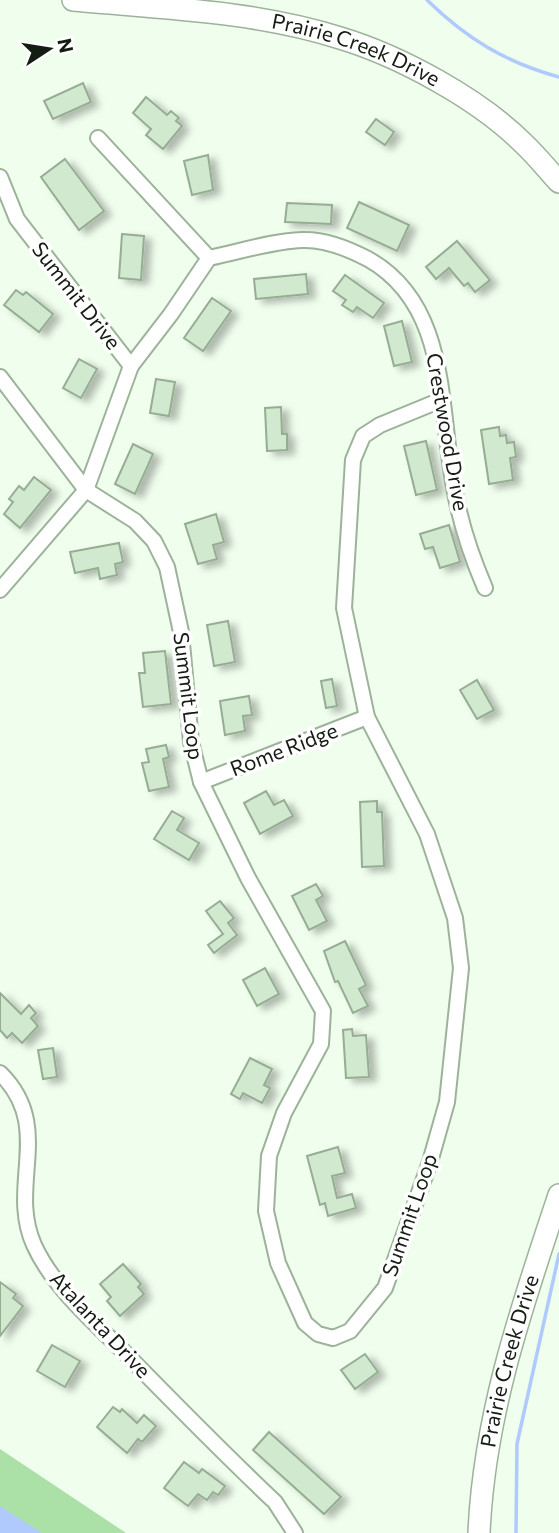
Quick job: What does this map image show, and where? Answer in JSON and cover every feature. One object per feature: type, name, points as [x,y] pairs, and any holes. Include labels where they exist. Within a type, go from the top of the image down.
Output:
[{"type":"main road","name":"Prairie Creek Drive","points":[[73,0],[220,13],[292,25],[342,38],[399,62],[465,99],[523,142],[559,182]]},
{"type":"main road","name":"Prairie Creek Drive","points":[[479,1533],[481,1489],[493,1410],[513,1333],[559,1195]]},
{"type":"street","points":[[98,138],[208,258],[171,314],[131,366]]},
{"type":"street","name":"Summit Drive","points":[[0,177],[17,219],[131,366],[86,490],[0,590]]},
{"type":"street","name":"Crestwood Drive","points":[[208,258],[303,240],[348,248],[396,279],[412,299],[428,328],[438,362],[453,482],[468,549],[485,588]]},
{"type":"street","points":[[0,377],[86,490]]},
{"type":"street","name":"Summit Loop","points":[[86,490],[135,521],[154,541],[167,568],[181,632],[191,742],[201,782],[248,878],[323,1011],[321,1044],[284,1113],[269,1156],[266,1210],[278,1263],[305,1323],[318,1334],[333,1338],[350,1331],[385,1288],[430,1162],[447,1102],[461,968],[455,918],[427,834],[367,717],[344,608],[353,460],[363,436],[380,425],[441,400]]},
{"type":"street","name":"Rome Ridge","points":[[201,782],[367,717]]},
{"type":"street","name":"Atalanta Drive","points":[[0,1073],[14,1087],[24,1105],[30,1133],[25,1205],[33,1243],[47,1270],[99,1327],[275,1502],[295,1533]]},
{"type":"green space","points":[[0,1449],[126,1533],[0,1533]]},
{"type":"water","points":[[0,1506],[42,1533],[0,1533]]},
{"type":"building","points":[[83,83],[91,102],[53,119],[44,101]]},
{"type":"building","points":[[146,97],[167,115],[171,111],[179,118],[176,121],[182,126],[163,149],[146,135],[151,129],[133,113]]},
{"type":"building","points":[[376,119],[394,132],[385,145],[366,132]]},
{"type":"building","points":[[208,155],[213,190],[192,195],[184,161]]},
{"type":"building","points":[[65,159],[104,211],[79,230],[41,177]]},
{"type":"building","points":[[359,202],[409,225],[397,251],[347,228]]},
{"type":"building","points":[[287,203],[332,205],[331,224],[285,222]]},
{"type":"building","points":[[122,234],[144,236],[141,280],[119,278]]},
{"type":"building","points":[[457,241],[490,280],[475,292],[468,283],[464,286],[449,268],[436,279],[426,267]]},
{"type":"building","points":[[306,274],[308,294],[256,299],[254,279]]},
{"type":"building","points":[[345,275],[384,303],[373,318],[357,307],[353,312],[342,305],[346,300],[333,291]]},
{"type":"building","points":[[16,290],[23,295],[26,292],[53,314],[39,332],[4,305]]},
{"type":"building","points":[[212,298],[231,311],[203,351],[184,338]]},
{"type":"building","points":[[402,321],[412,362],[394,366],[384,326]]},
{"type":"building","points":[[79,359],[97,369],[81,398],[63,388]]},
{"type":"building","points":[[156,379],[175,382],[169,416],[150,413]]},
{"type":"building","points":[[281,407],[282,434],[287,434],[287,450],[267,451],[265,408]]},
{"type":"building","points":[[499,427],[500,436],[506,435],[507,443],[514,442],[516,457],[510,458],[513,480],[489,484],[481,430]]},
{"type":"building","points":[[426,441],[437,490],[416,495],[404,446]]},
{"type":"building","points":[[133,444],[153,454],[135,494],[115,484]]},
{"type":"building","points":[[34,477],[51,490],[20,528],[4,514],[13,502],[9,499],[19,486],[24,490]]},
{"type":"building","points":[[216,514],[224,542],[213,545],[217,559],[198,564],[185,524]]},
{"type":"building","points":[[449,525],[460,562],[440,568],[433,547],[425,549],[420,534]]},
{"type":"building","points":[[119,543],[123,562],[115,564],[117,575],[100,579],[98,568],[75,573],[70,552]]},
{"type":"building","points":[[228,621],[235,662],[214,666],[207,625]]},
{"type":"building","points":[[165,651],[171,704],[143,707],[139,673],[145,673],[143,653]]},
{"type":"building","points":[[332,679],[337,706],[326,708],[321,681]]},
{"type":"building","points":[[477,680],[494,710],[477,719],[460,690]]},
{"type":"building","points":[[249,696],[252,715],[243,716],[245,731],[225,735],[220,701]]},
{"type":"building","points":[[166,745],[169,757],[163,759],[169,787],[149,791],[142,763],[149,762],[146,749]]},
{"type":"building","points":[[266,791],[274,805],[284,800],[293,816],[260,834],[244,803]]},
{"type":"building","points":[[377,801],[377,812],[382,812],[384,866],[362,867],[360,802]]},
{"type":"building","points":[[172,811],[184,818],[177,830],[199,843],[189,860],[154,839]]},
{"type":"building","points":[[316,884],[323,896],[316,900],[327,921],[309,930],[292,896]]},
{"type":"building","points":[[220,901],[234,918],[228,923],[237,935],[214,953],[208,945],[223,934],[206,911]]},
{"type":"building","points":[[345,941],[366,985],[359,989],[368,1006],[353,1013],[338,981],[335,982],[324,951]]},
{"type":"building","points":[[265,968],[279,994],[257,1006],[243,980]]},
{"type":"building","points":[[0,993],[21,1014],[29,1005],[36,1013],[31,1018],[38,1026],[22,1043],[12,1033],[7,1038],[0,1030]]},
{"type":"building","points":[[352,1029],[353,1036],[366,1035],[369,1077],[346,1078],[343,1030]]},
{"type":"building","points":[[53,1048],[57,1077],[43,1079],[38,1050]]},
{"type":"building","points":[[250,1058],[272,1069],[264,1085],[270,1088],[262,1103],[243,1093],[240,1099],[231,1094]]},
{"type":"building","points":[[338,1147],[345,1173],[332,1176],[337,1198],[352,1194],[356,1208],[328,1216],[325,1203],[320,1205],[307,1156]]},
{"type":"building","points":[[123,1264],[141,1284],[138,1287],[144,1294],[120,1316],[107,1301],[111,1297],[100,1284]]},
{"type":"building","points":[[0,1282],[16,1294],[13,1298],[23,1306],[0,1336]]},
{"type":"building","points":[[52,1345],[80,1361],[65,1387],[37,1371]]},
{"type":"building","points":[[365,1354],[378,1372],[355,1389],[341,1370]]},
{"type":"building","points":[[113,1407],[120,1412],[122,1409],[137,1423],[144,1415],[156,1426],[142,1442],[138,1439],[127,1453],[97,1427]]},
{"type":"building","points":[[269,1432],[341,1497],[324,1514],[253,1450]]},
{"type":"building","points":[[184,1462],[199,1473],[202,1469],[225,1486],[218,1495],[213,1492],[207,1500],[198,1494],[188,1506],[164,1488]]},
{"type":"waterway","points":[[427,0],[488,48],[521,64],[559,77]]},
{"type":"waterway","points":[[516,1533],[517,1444],[559,1254]]}]
